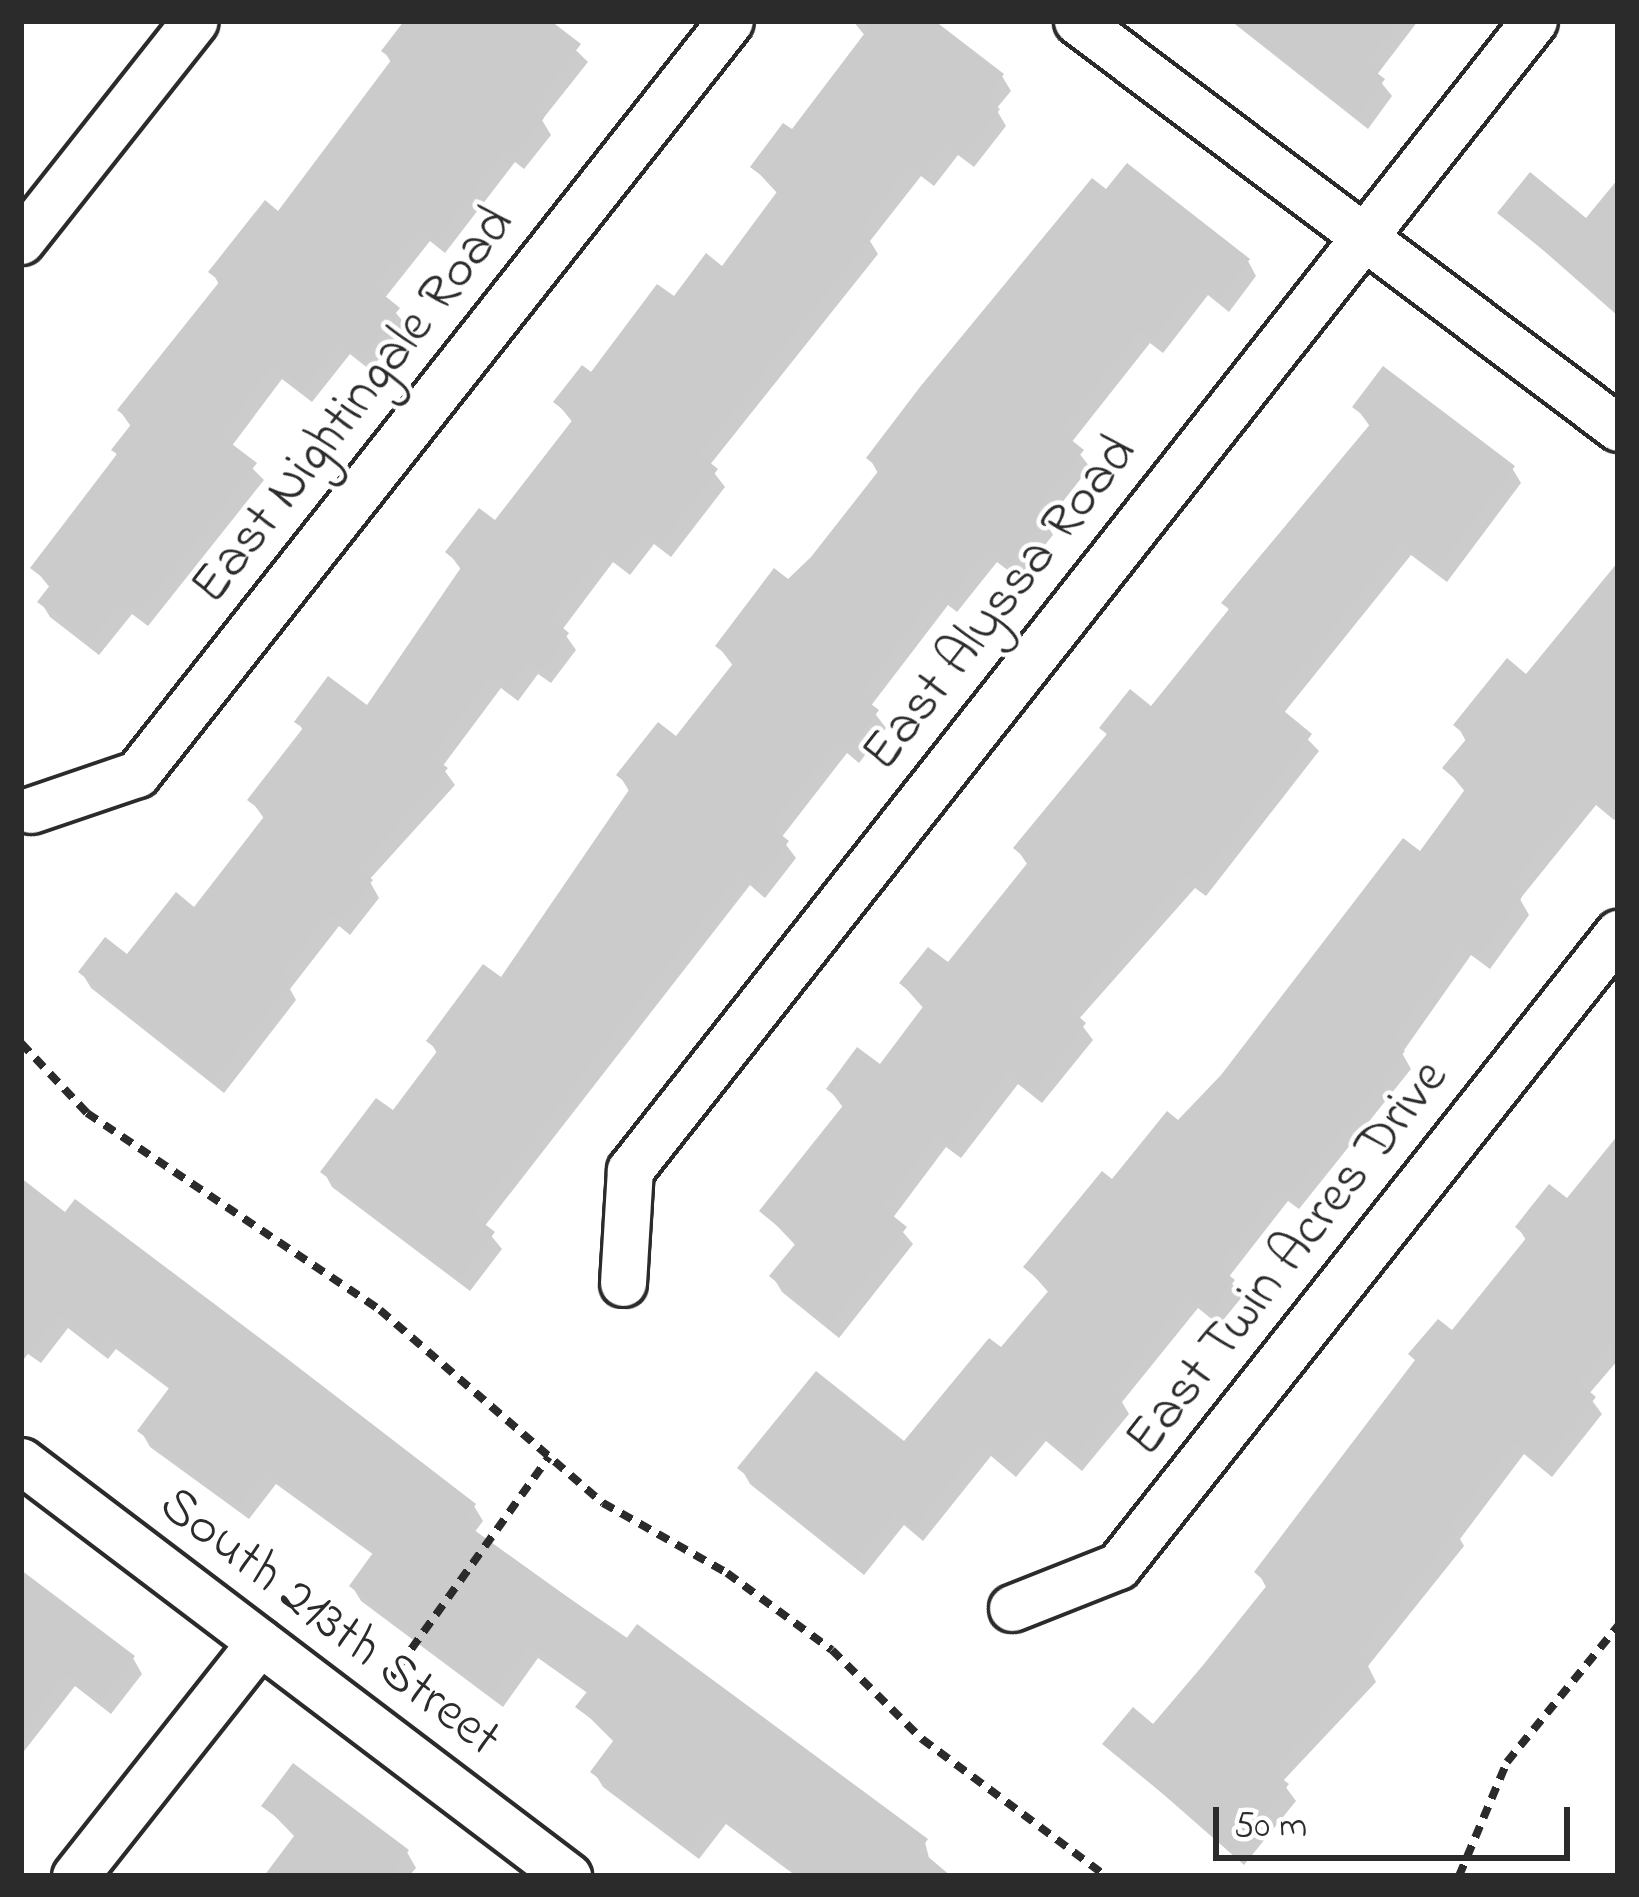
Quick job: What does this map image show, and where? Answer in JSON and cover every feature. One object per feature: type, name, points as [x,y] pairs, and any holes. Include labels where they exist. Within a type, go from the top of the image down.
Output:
[{"type":"street","points":[[21,241],[195,21]]},
{"type":"street","name":"East Nightingale Road","points":[[31,810],[137,774],[730,21]]},
{"type":"street","points":[[1077,21],[1618,428]]},
{"type":"street","name":"East Alyssa Road","points":[[623,1283],[630,1170],[1534,21]]},
{"type":"street","name":"East Twin Acres Drive","points":[[1012,1608],[1118,1566],[1618,933]]},
{"type":"street","name":"South 213th Street","points":[[21,1461],[568,1876]]},
{"type":"street","points":[[75,1876],[260,1642]]},
{"type":"path","points":[[21,1043],[86,1113],[346,1285],[604,1503],[727,1573],[832,1650],[922,1739],[1106,1876]]},
{"type":"path","points":[[374,1674],[388,1684],[444,1593],[549,1457]]},
{"type":"path","points":[[1459,1876],[1507,1762],[1618,1626]]},
{"type":"building","points":[[404,21],[551,21],[581,44],[532,108],[544,118],[515,155],[506,148],[436,240],[420,227],[374,287],[400,308],[361,356],[341,341],[302,389],[272,365],[220,435],[257,463],[138,613],[122,600],[90,641],[37,602],[51,584],[30,568],[117,454],[111,450],[133,422],[117,410],[220,281],[208,272],[265,200],[278,211],[392,59],[381,51]]},
{"type":"building","points":[[874,21],[935,21],[1004,74],[985,98],[1000,109],[964,154],[948,141],[924,172],[911,163],[860,229],[871,236],[699,454],[718,469],[661,544],[645,531],[621,562],[604,549],[551,618],[569,633],[541,670],[529,660],[508,688],[491,675],[431,756],[448,768],[358,869],[373,880],[340,921],[329,913],[281,975],[290,983],[214,1080],[78,972],[105,937],[127,954],[176,892],[194,907],[266,814],[247,800],[303,728],[294,722],[328,676],[367,705],[462,566],[445,552],[479,508],[495,520],[574,418],[553,402],[582,365],[591,372],[657,284],[674,296],[706,253],[722,266],[779,189],[750,167],[783,123],[792,129]]},
{"type":"building","points":[[1233,21],[1398,21],[1365,64],[1385,79],[1358,115]]},
{"type":"building","points":[[1127,163],[1250,259],[1219,298],[1198,282],[1153,339],[1140,329],[1060,431],[1084,450],[1036,509],[1046,517],[1008,564],[988,548],[947,599],[938,591],[859,695],[879,710],[850,749],[837,740],[770,826],[789,841],[755,884],[740,872],[473,1215],[495,1232],[460,1277],[320,1172],[376,1098],[393,1110],[438,1050],[426,1041],[483,964],[501,977],[631,787],[616,775],[658,722],[676,736],[735,661],[715,646],[774,568],[788,579],[811,557],[880,469],[866,458],[920,387],[1092,178],[1106,189]]},
{"type":"building","points":[[1530,172],[1586,218],[1618,179],[1618,310],[1497,213]]},
{"type":"building","points":[[1383,366],[1515,466],[1437,568],[1402,541],[1273,702],[1312,734],[1196,883],[1186,874],[1068,1007],[1086,1023],[1033,1090],[1008,1070],[952,1144],[937,1134],[882,1207],[907,1227],[829,1325],[769,1276],[797,1242],[759,1211],[845,1103],[826,1089],[857,1047],[880,1064],[925,1004],[899,983],[928,947],[948,962],[1029,861],[1013,848],[1107,734],[1099,728],[1130,689],[1151,706],[1229,609],[1221,603],[1372,422],[1352,407]]},
{"type":"building","points":[[1618,562],[1618,818],[1586,792],[1509,887],[1522,897],[1480,955],[1462,942],[1392,1041],[1405,1051],[1289,1196],[1279,1187],[1217,1266],[1235,1280],[1210,1312],[1188,1294],[1112,1389],[1123,1397],[1073,1457],[1037,1428],[1006,1464],[981,1443],[914,1527],[895,1512],[854,1562],[737,1468],[816,1371],[904,1441],[989,1338],[1001,1347],[1050,1289],[1023,1267],[1102,1171],[1112,1179],[1167,1111],[1178,1120],[1221,1075],[1403,838],[1420,851],[1466,788],[1442,768],[1468,737],[1453,725],[1507,658],[1526,674]]},
{"type":"building","points":[[1618,1135],[1618,1333],[1578,1382],[1596,1397],[1542,1463],[1515,1441],[1451,1524],[1457,1529],[1357,1654],[1369,1665],[1271,1770],[1289,1784],[1234,1852],[1102,1744],[1133,1707],[1153,1724],[1204,1664],[1268,1584],[1254,1572],[1415,1360],[1408,1354],[1438,1319],[1452,1330],[1527,1237],[1515,1227],[1549,1184],[1567,1198]]},
{"type":"building","points":[[21,1178],[65,1212],[75,1199],[476,1504],[463,1522],[626,1639],[637,1624],[928,1839],[920,1850],[951,1876],[805,1876],[716,1811],[690,1846],[590,1772],[616,1737],[575,1707],[590,1688],[529,1644],[494,1693],[446,1659],[349,1586],[375,1550],[307,1499],[266,1470],[240,1505],[137,1431],[172,1384],[106,1336],[99,1345],[58,1314],[21,1363]]},
{"type":"building","points":[[21,1570],[135,1656],[102,1700],[65,1673],[21,1731]]},
{"type":"building","points":[[293,1763],[409,1850],[390,1876],[264,1876],[297,1832],[261,1806]]}]
